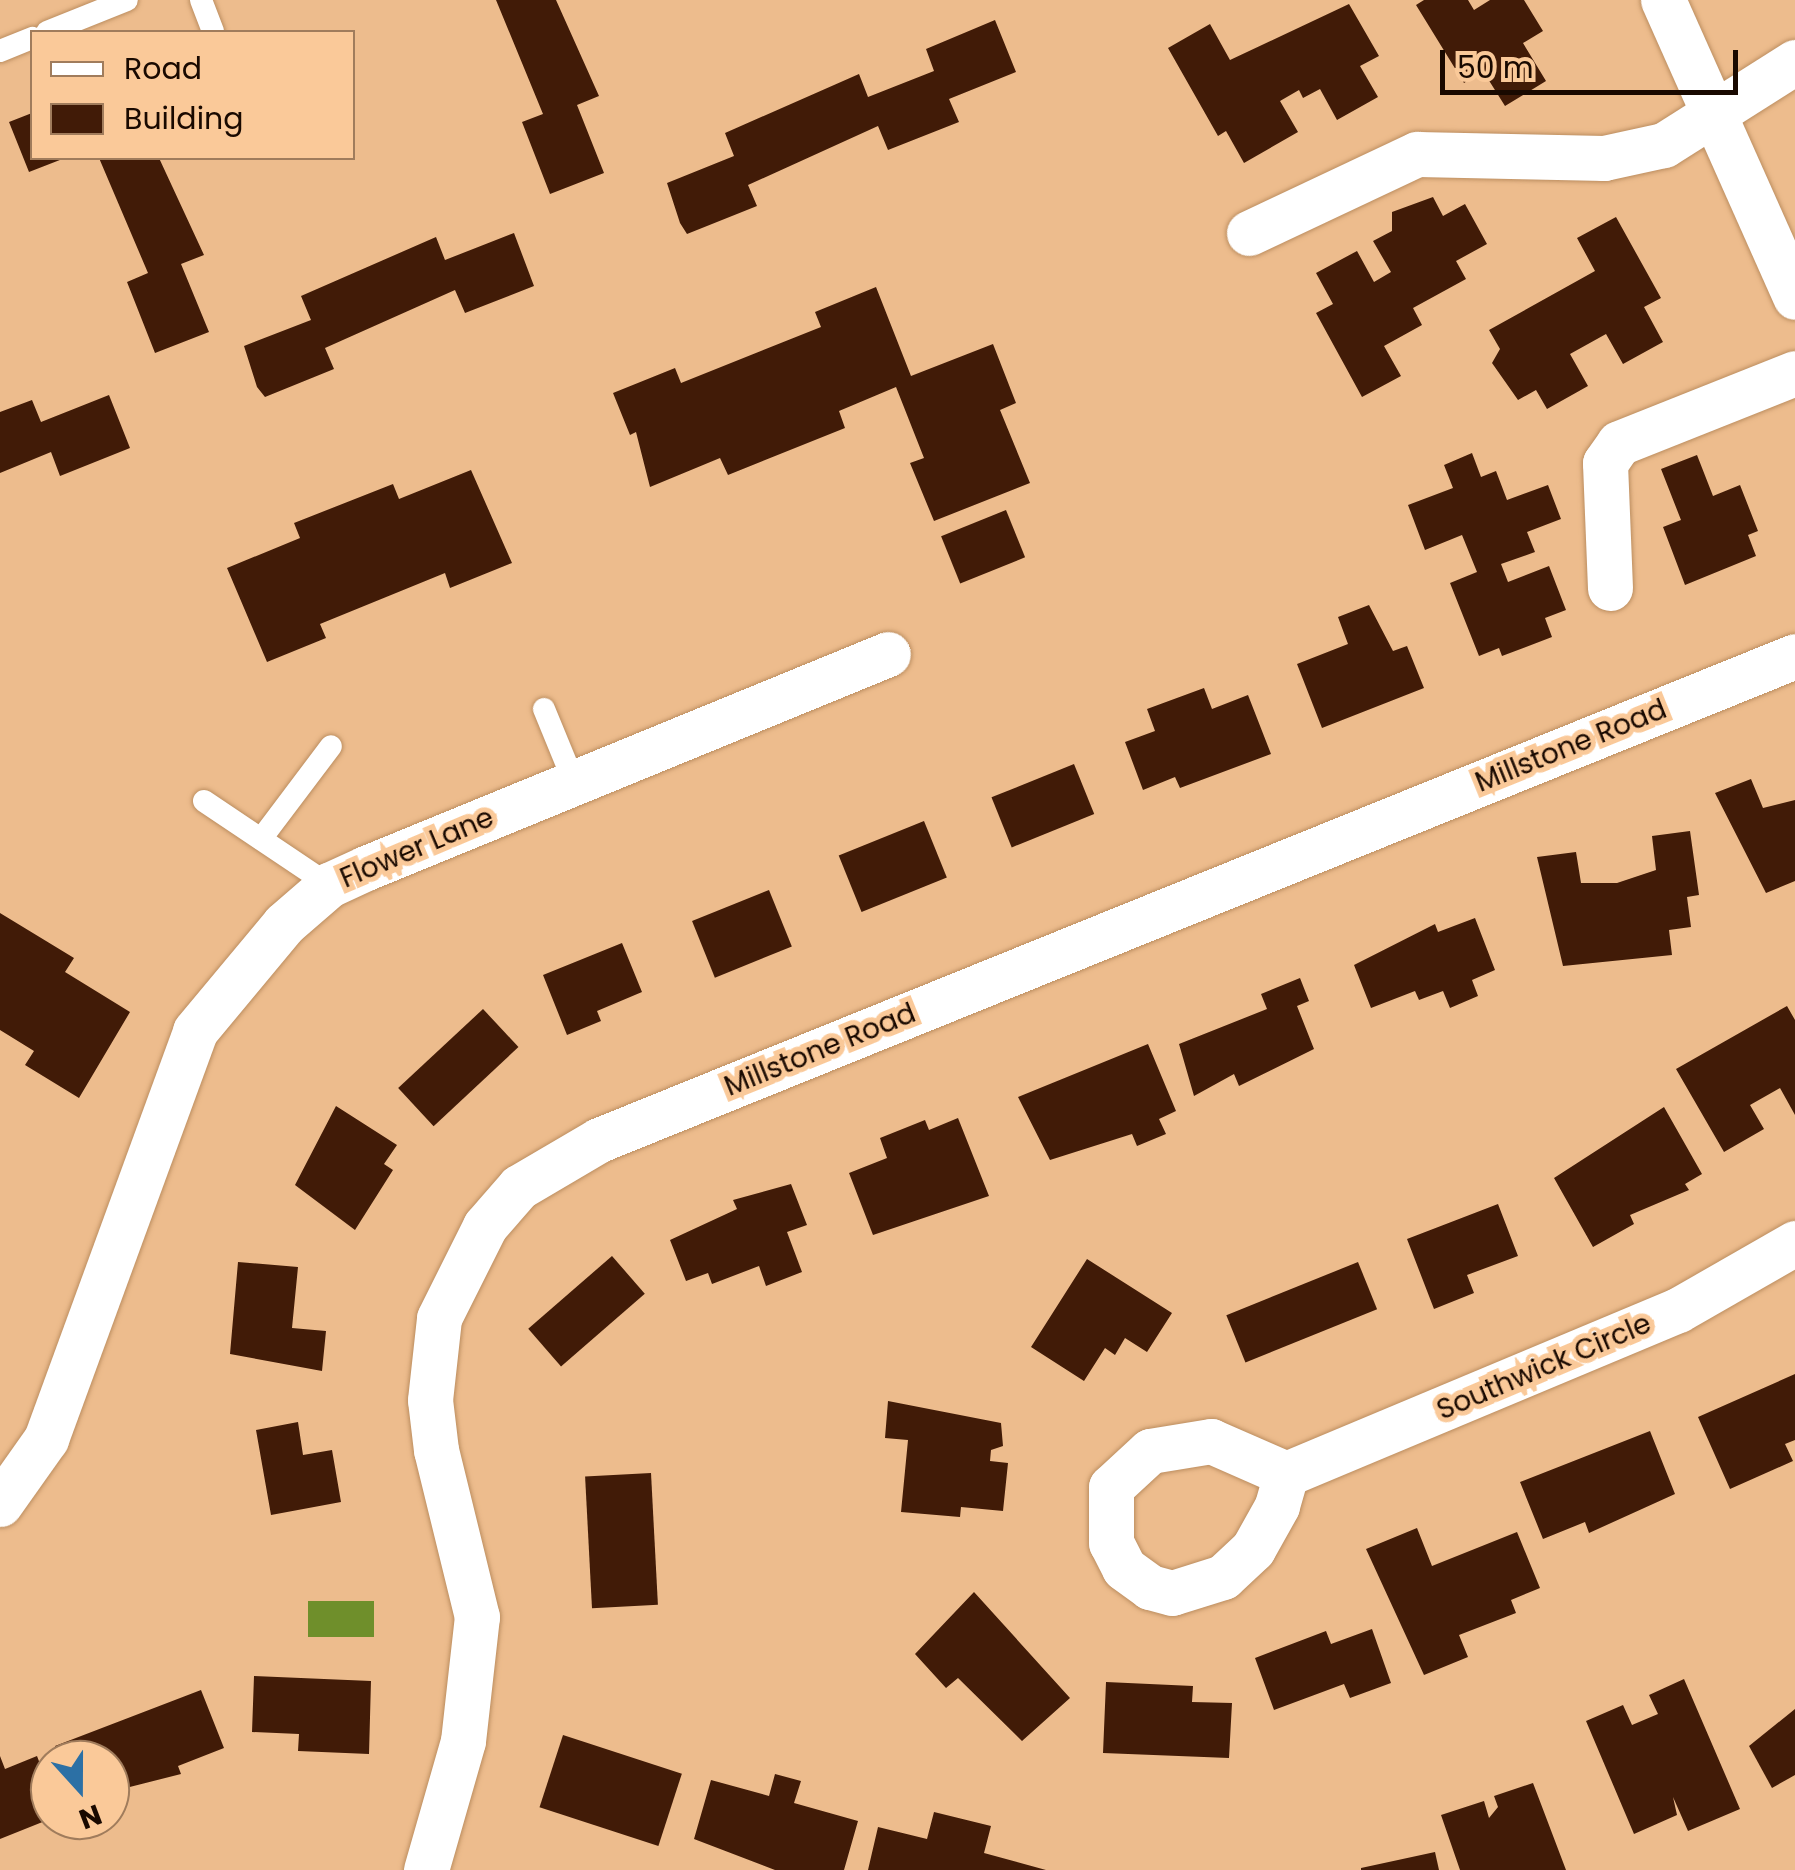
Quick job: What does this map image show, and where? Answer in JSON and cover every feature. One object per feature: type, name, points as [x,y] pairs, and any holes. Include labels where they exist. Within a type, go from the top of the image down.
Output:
[{"type":"street","points":[[1663,0],[1717,114],[1795,297]]},
{"type":"street","points":[[1249,232],[1417,154],[1604,158],[1664,145],[1795,62]]},
{"type":"street","points":[[1610,588],[1605,463],[1619,443],[1795,373]]},
{"type":"street","name":"Flower Lane","points":[[0,1504],[46,1439],[195,1031],[252,955],[329,885],[888,654]]},
{"type":"street","name":"Millstone Road","points":[[426,1870],[463,1742],[477,1617],[434,1433],[439,1318],[476,1240],[519,1187],[599,1140],[1795,656]]},
{"type":"street","name":"Southwick Circle","points":[[1286,1474],[1678,1310],[1795,1244]]},
{"type":"lane","points":[[52,30],[128,0]]},
{"type":"lane","points":[[201,0],[212,30]]},
{"type":"lane","points":[[0,52],[30,39]]},
{"type":"lane","points":[[544,709],[574,782]]},
{"type":"lane","points":[[261,839],[331,746]]},
{"type":"lane","points":[[204,801],[329,885]]},
{"type":"shaded area","points":[[308,1601],[374,1601],[374,1637],[308,1637]]},
{"type":"building","points":[[496,0],[556,0],[599,96],[577,105],[604,173],[550,194],[522,122],[543,114]]},
{"type":"building","points":[[1424,0],[1468,0],[1474,10],[1490,0],[1524,0],[1543,31],[1523,43],[1546,81],[1505,106],[1483,71],[1464,83],[1416,5]]},
{"type":"building","points":[[1349,4],[1379,56],[1360,66],[1378,97],[1337,120],[1320,89],[1303,98],[1299,90],[1280,101],[1298,132],[1244,163],[1226,131],[1218,136],[1168,48],[1210,24],[1230,60]]},
{"type":"building","points":[[995,20],[1016,72],[949,99],[959,122],[888,150],[878,126],[748,185],[757,206],[687,234],[667,183],[734,156],[725,133],[859,74],[868,97],[934,71],[926,49]]},
{"type":"building","points":[[30,114],[30,160],[60,160],[29,172],[9,122]]},
{"type":"building","points":[[100,160],[160,160],[204,255],[181,264],[209,332],[155,353],[127,282],[148,273]]},
{"type":"building","points":[[1433,197],[1443,216],[1465,204],[1487,244],[1456,261],[1466,279],[1413,308],[1422,325],[1384,346],[1401,376],[1362,397],[1316,313],[1333,304],[1316,273],[1357,251],[1374,282],[1391,272],[1373,241],[1392,231],[1392,212]]},
{"type":"building","points":[[1616,217],[1661,298],[1644,307],[1663,342],[1623,364],[1606,334],[1570,354],[1588,386],[1547,409],[1536,390],[1518,400],[1492,363],[1500,349],[1489,330],[1595,271],[1577,238]]},
{"type":"building","points":[[514,233],[534,286],[465,313],[455,290],[325,348],[334,369],[265,397],[257,387],[244,346],[311,320],[301,296],[436,237],[445,260]]},
{"type":"building","points":[[876,287],[911,376],[993,344],[1016,403],[1000,410],[1030,483],[934,521],[910,463],[924,458],[896,387],[839,411],[845,428],[728,475],[720,458],[650,487],[636,432],[630,435],[613,393],[675,368],[681,383],[821,327],[815,312]]},
{"type":"building","points":[[109,395],[130,448],[60,476],[51,452],[0,473],[0,412],[32,400],[41,422]]},
{"type":"building","points":[[1472,453],[1481,477],[1496,471],[1507,500],[1548,485],[1561,519],[1527,532],[1535,552],[1501,564],[1508,582],[1549,566],[1566,610],[1545,618],[1552,637],[1502,656],[1499,648],[1479,656],[1450,583],[1477,572],[1462,535],[1425,550],[1408,505],[1453,488],[1444,465]]},
{"type":"building","points":[[1697,455],[1713,496],[1740,485],[1758,531],[1748,535],[1756,556],[1685,585],[1663,527],[1681,520],[1661,469]]},
{"type":"building","points":[[471,470],[512,563],[450,588],[445,573],[320,624],[326,638],[267,662],[227,568],[300,538],[294,523],[393,484],[399,499]]},
{"type":"building","points":[[1006,510],[1025,557],[960,584],[941,536]]},
{"type":"building","points":[[1369,605],[1393,651],[1407,646],[1424,688],[1322,728],[1297,664],[1348,644],[1338,617]]},
{"type":"building","points":[[1204,688],[1212,709],[1248,695],[1271,754],[1180,788],[1175,777],[1143,790],[1125,742],[1155,731],[1147,709]]},
{"type":"building","points":[[1074,764],[1094,814],[1012,847],[991,797]]},
{"type":"building","points":[[1751,779],[1763,808],[1795,800],[1795,881],[1766,893],[1715,793]]},
{"type":"building","points":[[924,821],[947,878],[862,912],[839,855]]},
{"type":"building","points":[[1690,831],[1699,895],[1687,897],[1691,927],[1669,930],[1672,955],[1563,966],[1537,857],[1576,852],[1581,883],[1617,883],[1656,870],[1652,836]]},
{"type":"building","points":[[769,890],[792,947],[715,978],[692,921]]},
{"type":"building","points":[[0,913],[74,958],[65,972],[130,1012],[79,1098],[25,1065],[34,1051],[0,1030]]},
{"type":"building","points":[[1475,918],[1495,970],[1472,980],[1478,996],[1450,1008],[1443,991],[1419,1000],[1415,991],[1371,1008],[1354,965],[1435,924],[1438,932]]},
{"type":"building","points":[[622,943],[642,992],[597,1011],[601,1021],[567,1035],[543,975]]},
{"type":"building","points":[[1300,978],[1309,1001],[1297,1006],[1314,1049],[1239,1086],[1234,1074],[1194,1096],[1179,1044],[1267,1009],[1261,994]]},
{"type":"building","points":[[1787,1006],[1795,1020],[1795,1115],[1780,1088],[1750,1105],[1764,1129],[1724,1152],[1676,1069]]},
{"type":"building","points":[[483,1009],[518,1047],[434,1126],[398,1088]]},
{"type":"building","points":[[1148,1044],[1176,1111],[1159,1119],[1166,1134],[1137,1146],[1132,1134],[1050,1160],[1018,1097]]},
{"type":"building","points":[[336,1106],[397,1145],[384,1164],[393,1170],[355,1230],[295,1185]]},
{"type":"building","points":[[1664,1107],[1702,1174],[1685,1184],[1689,1190],[1630,1215],[1634,1224],[1593,1247],[1554,1178]]},
{"type":"building","points":[[958,1118],[989,1196],[873,1235],[849,1173],[887,1158],[880,1138],[925,1120],[929,1130]]},
{"type":"building","points":[[791,1184],[807,1225],[787,1232],[802,1272],[766,1286],[759,1266],[712,1284],[708,1273],[686,1281],[670,1240],[737,1209],[733,1200]]},
{"type":"building","points":[[1498,1204],[1518,1256],[1467,1275],[1474,1293],[1434,1309],[1407,1239]]},
{"type":"building","points":[[612,1256],[645,1294],[561,1367],[528,1329]]},
{"type":"building","points":[[1087,1259],[1172,1313],[1147,1352],[1125,1338],[1115,1355],[1105,1348],[1084,1381],[1031,1347]]},
{"type":"building","points":[[238,1262],[298,1267],[292,1328],[326,1331],[322,1371],[230,1354]]},
{"type":"building","points":[[1358,1262],[1377,1309],[1245,1362],[1226,1315]]},
{"type":"building","points":[[1795,1374],[1795,1440],[1785,1444],[1793,1461],[1730,1489],[1698,1417]]},
{"type":"building","points":[[888,1401],[1001,1423],[1003,1446],[991,1450],[990,1461],[1008,1463],[1003,1511],[961,1507],[960,1517],[901,1512],[908,1440],[885,1438]]},
{"type":"building","points":[[298,1422],[303,1455],[332,1450],[341,1502],[271,1515],[256,1430]]},
{"type":"building","points":[[1650,1431],[1675,1494],[1589,1533],[1585,1522],[1543,1539],[1520,1482]]},
{"type":"building","points":[[651,1473],[658,1605],[592,1608],[585,1476]]},
{"type":"building","points":[[1417,1528],[1432,1566],[1517,1532],[1540,1588],[1511,1600],[1516,1613],[1459,1635],[1468,1657],[1424,1675],[1366,1549]]},
{"type":"building","points":[[974,1592],[1070,1698],[1022,1741],[958,1678],[946,1688],[915,1654]]},
{"type":"building","points":[[1372,1629],[1391,1683],[1350,1698],[1344,1684],[1274,1710],[1255,1658],[1326,1631],[1331,1644]]},
{"type":"building","points":[[254,1676],[371,1681],[369,1754],[298,1751],[299,1734],[252,1732]]},
{"type":"building","points":[[1684,1679],[1740,1809],[1688,1831],[1673,1797],[1677,1815],[1634,1834],[1586,1721],[1623,1705],[1632,1725],[1658,1714],[1649,1695]]},
{"type":"building","points":[[1106,1682],[1193,1686],[1192,1702],[1232,1703],[1229,1758],[1103,1753]]},
{"type":"building","points":[[201,1690],[224,1748],[178,1766],[181,1774],[130,1787],[130,1740],[71,1740]]},
{"type":"building","points":[[1795,1709],[1795,1775],[1772,1788],[1749,1746]]},
{"type":"building","points":[[563,1735],[682,1774],[658,1846],[540,1807]]},
{"type":"building","points":[[0,1756],[5,1769],[30,1759],[30,1827],[0,1839]]},
{"type":"building","points":[[775,1774],[801,1781],[794,1803],[858,1821],[844,1870],[775,1870],[694,1839],[711,1780],[769,1796]]},
{"type":"building","points":[[1533,1783],[1566,1870],[1460,1870],[1441,1815],[1484,1801],[1489,1818],[1498,1807],[1494,1796]]},
{"type":"building","points":[[934,1812],[991,1826],[984,1853],[1046,1870],[868,1870],[878,1827],[927,1839]]},
{"type":"building","points":[[1435,1852],[1439,1870],[1361,1870],[1361,1868]]}]
